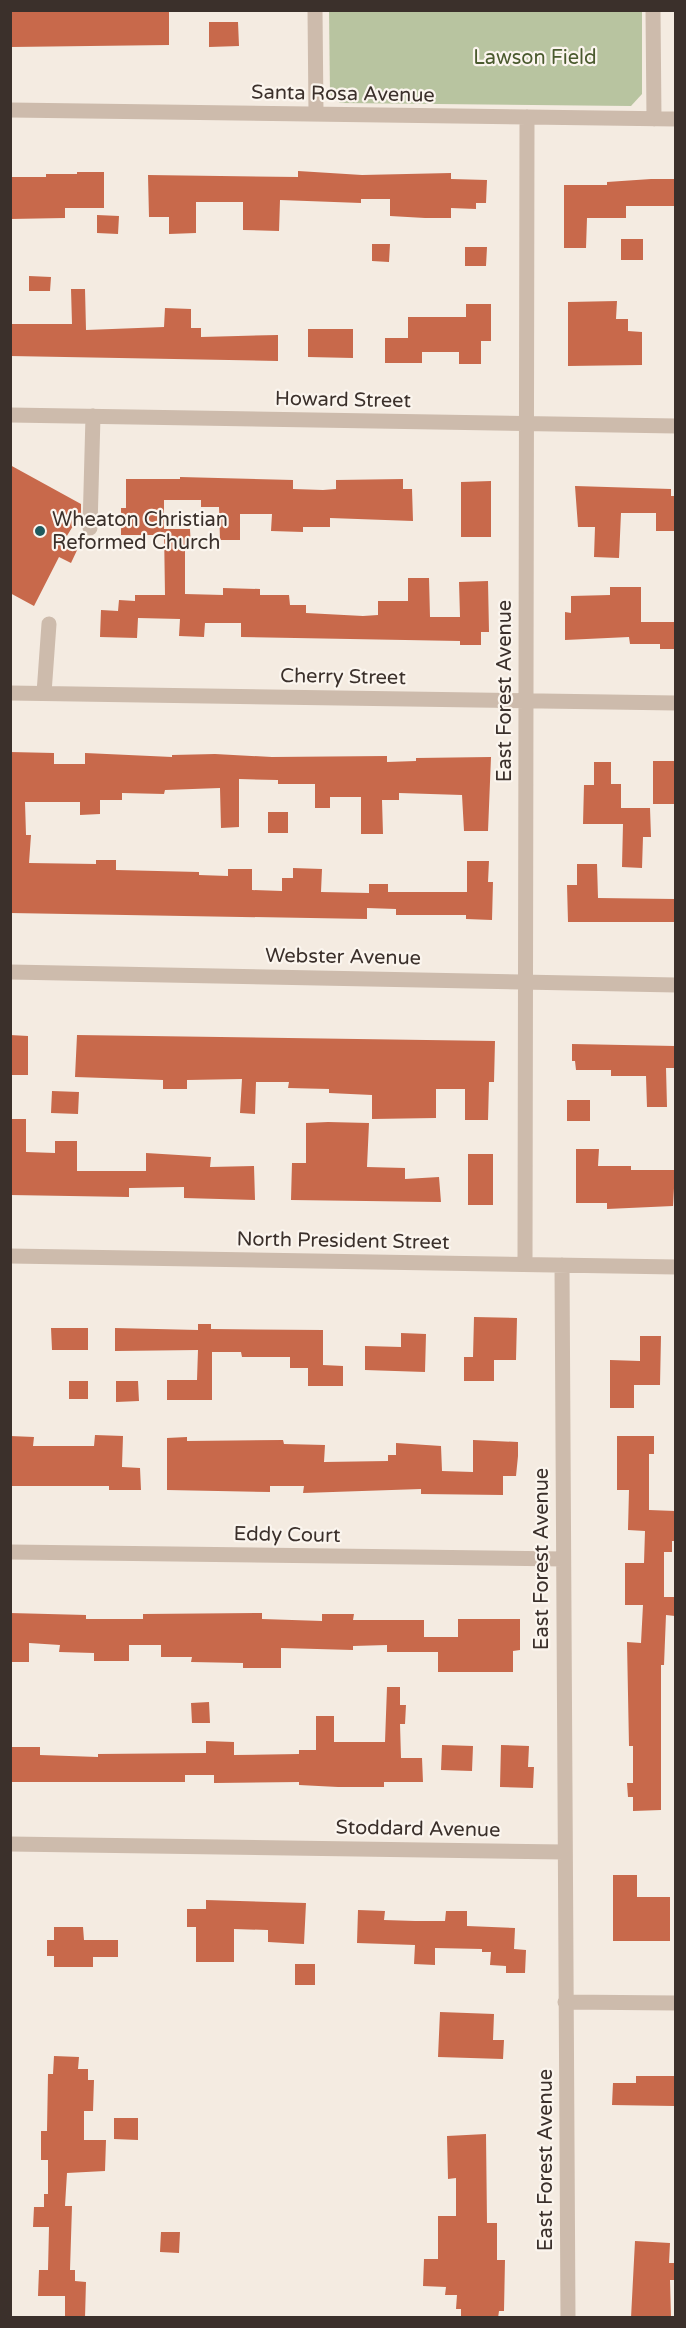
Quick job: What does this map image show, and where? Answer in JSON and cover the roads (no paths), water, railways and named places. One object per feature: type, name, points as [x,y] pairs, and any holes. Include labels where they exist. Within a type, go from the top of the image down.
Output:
[{"type":"street","points":[[315,10],[316,114]]},
{"type":"street","points":[[653,10],[654,119]]},
{"type":"street","name":"Santa Rosa Avenue","points":[[10,110],[675,119]]},
{"type":"street","name":"East Forest Avenue","points":[[525,1264],[526,117]]},
{"type":"street","name":"Howard Street","points":[[10,415],[675,426]]},
{"type":"street","points":[[90,528],[93,416]]},
{"type":"street","points":[[44,693],[49,624]]},
{"type":"street","name":"Cherry Street","points":[[10,693],[675,703]]},
{"type":"street","name":"Webster Avenue","points":[[10,972],[675,985]]},
{"type":"street","name":"North President Street","points":[[10,1256],[675,1267]]},
{"type":"street","name":"East Forest Avenue","points":[[562,1265],[564,1852]]},
{"type":"street","name":"Eddy Court","points":[[10,1552],[563,1559]]},
{"type":"street","name":"Stoddard Avenue","points":[[10,1844],[564,1852]]},
{"type":"street","points":[[564,1852],[565,2002],[675,2003]]},
{"type":"street","name":"East Forest Avenue","points":[[565,2002],[568,2318]]},
{"type":"place","name":"Wheaton Christian Reformed Church","points":[[40,531]]},
{"type":"park label","name":"Lawson Field","points":[[535,58]]}]
